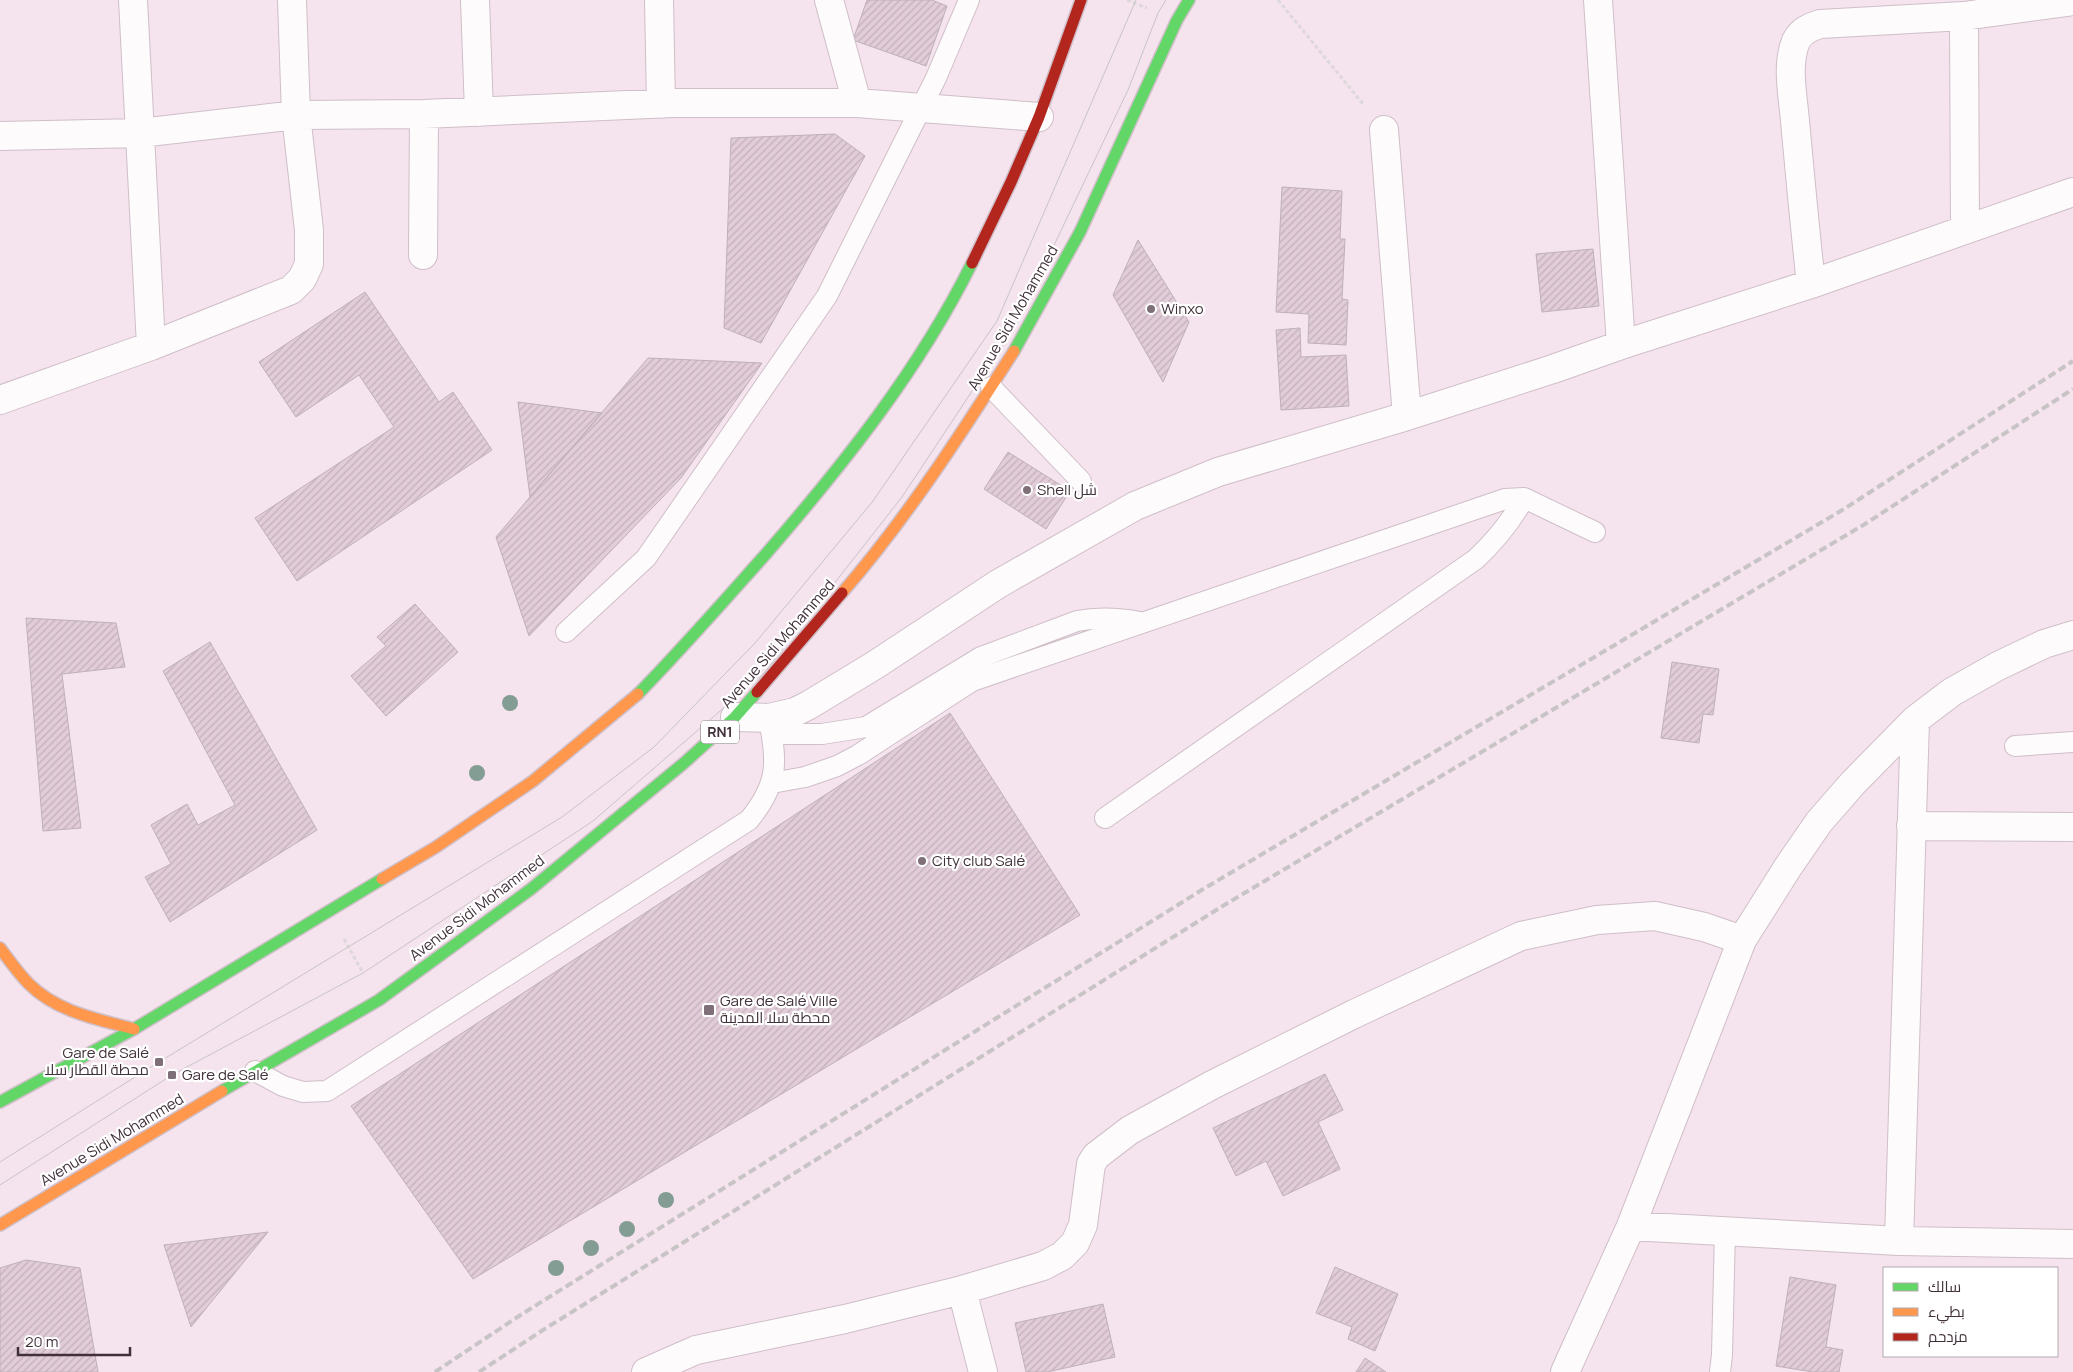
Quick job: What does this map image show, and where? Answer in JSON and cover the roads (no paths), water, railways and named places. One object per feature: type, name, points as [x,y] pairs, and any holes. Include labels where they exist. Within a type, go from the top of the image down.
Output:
[{"type":"main road","points":[[0,1102],[134,1029],[436,847],[533,781],[630,702],[691,640],[797,518],[862,437],[915,361],[964,278],[1011,182],[1039,117],[1081,0]]},
{"type":"main road","name":"Avenue Sidi Mohammed","points":[[0,1225],[255,1071],[379,1000],[530,889],[684,763],[735,717],[854,579],[913,501],[1018,346],[1080,232],[1173,29],[1189,0]]},
{"type":"main road","points":[[0,948],[30,985],[55,1002],[76,1014],[134,1029]]},
{"type":"street","points":[[133,0],[151,346]]},
{"type":"street","points":[[0,400],[151,346],[291,290],[302,279],[309,264],[310,230],[296,115],[292,0]]},
{"type":"street","points":[[475,0],[479,112]]},
{"type":"street","points":[[659,0],[661,104]]},
{"type":"street","points":[[829,0],[857,104]]},
{"type":"street","points":[[1598,0],[1621,345]]},
{"type":"street","points":[[1811,284],[1800,182],[1791,63],[1796,41],[1809,28],[1820,24],[1964,16],[2073,1]]},
{"type":"street","points":[[1964,16],[1965,230]]},
{"type":"street","points":[[0,136],[140,133],[296,115],[424,114],[661,104],[857,104],[1039,117]]},
{"type":"street","points":[[423,255],[424,114]]},
{"type":"street","points":[[1384,130],[1408,416]]},
{"type":"street","points":[[735,717],[770,726],[875,665],[998,584],[1135,506],[1218,472],[1408,416],[1553,369],[1621,345],[1811,284],[2073,192]]},
{"type":"street","points":[[1565,1372],[1630,1226],[1742,940],[1819,822],[1853,783],[1915,720],[1952,692],[1998,666],[2044,644],[2073,635]]},
{"type":"street","points":[[1899,1241],[1915,720]]},
{"type":"street","points":[[1911,826],[2073,827]]},
{"type":"street","points":[[646,1372],[696,1350],[845,1319],[962,1290],[1043,1266],[1062,1256],[1075,1243],[1083,1225],[1091,1164],[1096,1156],[1130,1130],[1212,1085],[1301,1040],[1521,936],[1597,920],[1655,916],[1704,927],[1742,940]]},
{"type":"street","points":[[1630,1226],[1899,1241],[2073,1244]]},
{"type":"street","points":[[962,1290],[983,1372]]},
{"type":"lane","points":[[566,632],[646,558],[827,296],[921,109],[970,0]]},
{"type":"lane","points":[[991,387],[1081,481]]},
{"type":"lane","points":[[772,783],[805,777],[837,766],[858,755],[972,681],[1505,498],[1524,498],[1595,532]]},
{"type":"lane","points":[[1105,818],[1476,559],[1497,539],[1512,519],[1524,498]]},
{"type":"lane","points":[[255,1071],[283,1086],[303,1092],[327,1091],[749,820],[762,803],[772,783],[774,768],[770,726],[822,734],[866,727],[981,657],[1077,621],[1092,618],[1118,618],[1142,622]]},
{"type":"lane","points":[[2015,746],[2073,742]]},
{"type":"lane","points":[[1720,1372],[1725,1231]]},
{"type":"tram line","points":[[0,1162],[159,1062],[562,817],[654,747],[756,642],[873,501],[997,321],[1136,0]]},
{"type":"tram line","points":[[0,1185],[172,1075],[363,973],[593,821],[764,673],[902,497],[1017,323],[1128,90],[1158,13],[1166,0]]},
{"type":"railway","points":[[435,1372],[522,1314],[1205,888],[1844,509],[2073,361]]},
{"type":"railway","points":[[479,1372],[543,1330],[1226,904],[1865,524],[2073,389]]},
{"type":"place","name":"Winxo","points":[[1151,309]]},
{"type":"place","name":"Shell شل","points":[[1027,490]]},
{"type":"place","name":"City club Salé","points":[[922,861]]},
{"type":"place","name":"Gare de Salé Ville محطة سلا المدينة","points":[[709,1010]]},
{"type":"place","name":"Gare de Salé محطة القطار سلا","points":[[159,1062]]},
{"type":"place","name":"Gare de Salé","points":[[172,1075]]}]
